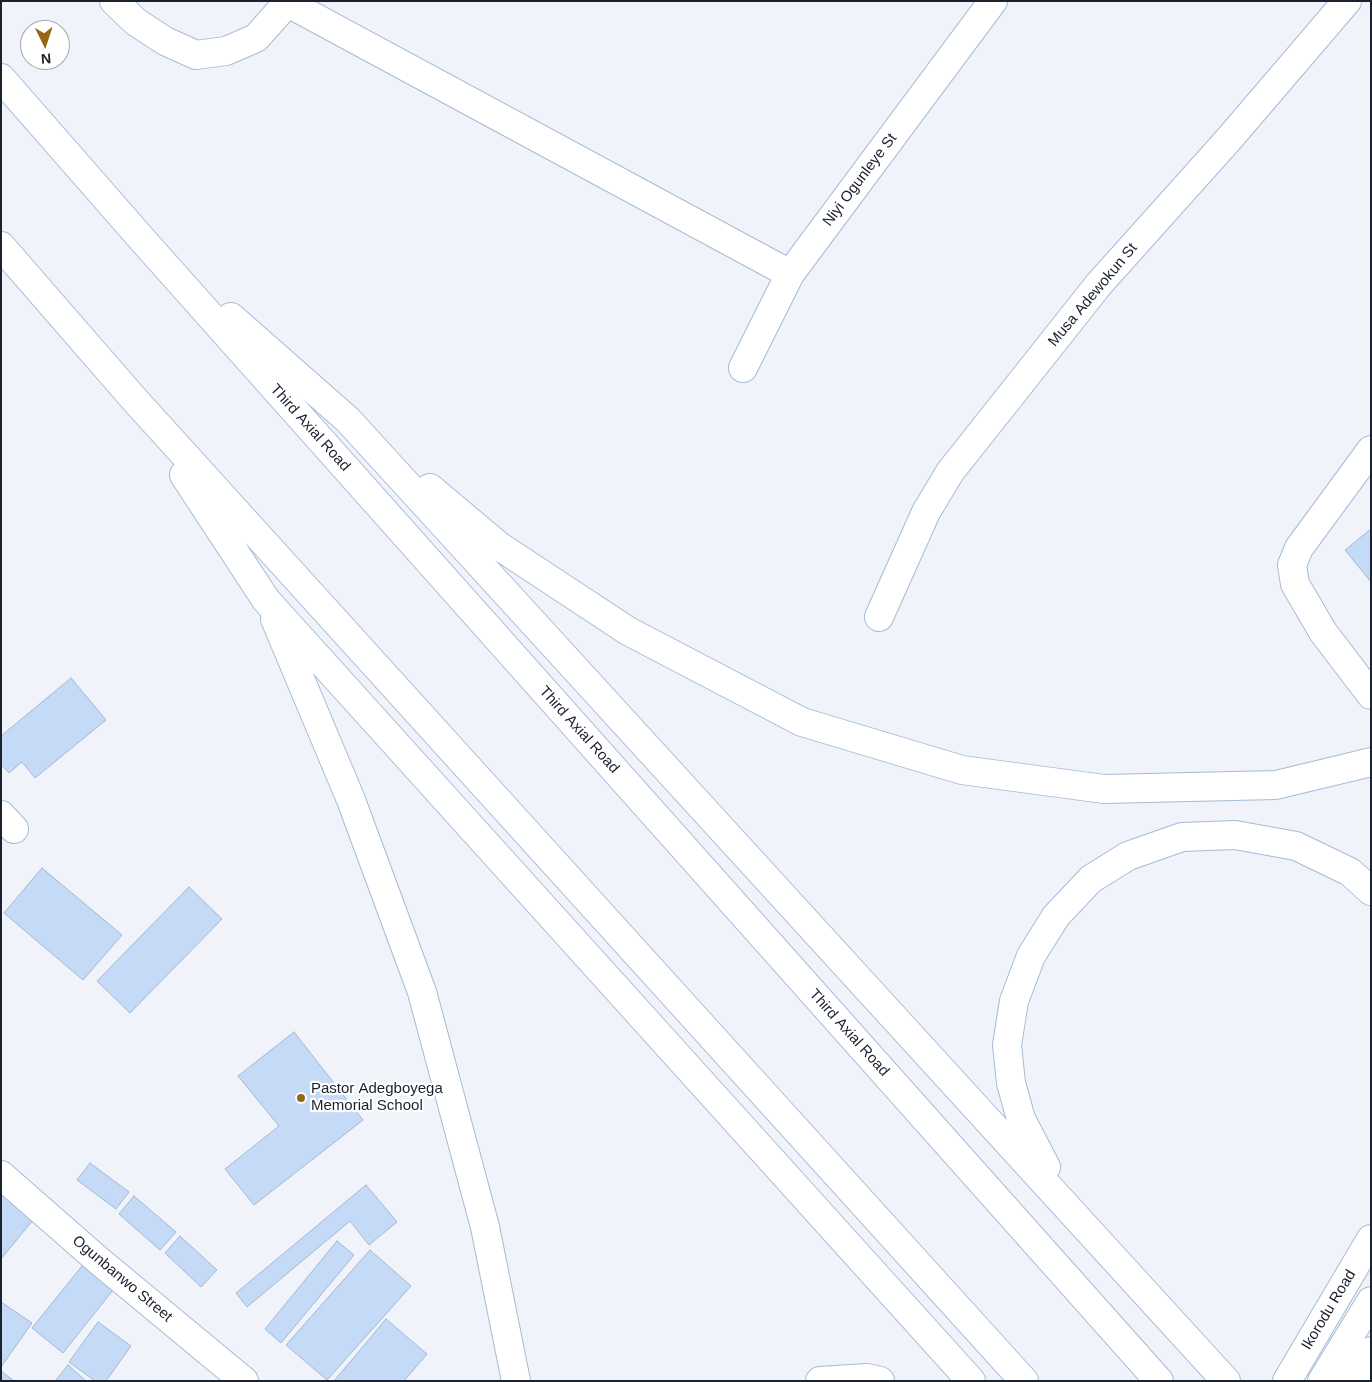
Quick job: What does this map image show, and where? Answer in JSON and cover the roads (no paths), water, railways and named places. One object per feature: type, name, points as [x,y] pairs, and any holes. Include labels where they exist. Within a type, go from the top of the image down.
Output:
[{"type":"main road","points":[[114,1],[136,22],[165,41],[196,55],[226,51],[256,38],[288,2],[790,274]]},
{"type":"main road","name":"Niyi Ogunleye St","points":[[743,368],[790,274],[993,1]]},
{"type":"main road","name":"Musa Adewokun St","points":[[879,617],[926,512],[950,472],[1099,284],[1229,139],[1347,1]]},
{"type":"main road","name":"Third Axial Road","points":[[1,78],[1159,1381]]},
{"type":"main road","points":[[140,236],[348,420],[507,551],[628,631],[802,722],[962,770],[1104,789],[1276,785],[1371,762]]},
{"type":"main road","points":[[1,246],[134,399],[1024,1381]]},
{"type":"main road","points":[[134,399],[266,600],[971,1381]]},
{"type":"main road","points":[[348,420],[1226,1381]]},
{"type":"main road","points":[[1371,450],[1299,548],[1292,565],[1294,584],[1323,632],[1371,695]]},
{"type":"main road","points":[[266,600],[352,800],[422,992],[485,1228],[516,1381]]},
{"type":"main road","points":[[1078,1217],[1044,1165],[1021,1120],[1010,1083],[1007,1045],[1014,1002],[1031,956],[1056,916],[1090,879],[1128,856],[1182,837],[1236,835],[1296,846],[1350,872],[1371,890]]},
{"type":"main road","name":"Ogunbanwo Street","points":[[1,1175],[98,1260],[244,1381]]},
{"type":"main road","name":"Ikorodu Road","points":[[1287,1381],[1371,1239]]},
{"type":"main road","points":[[1322,1381],[1371,1301]]},
{"type":"main road","points":[[1353,1381],[1371,1352]]},
{"type":"main road","points":[[820,1381],[867,1378],[880,1381]]},
{"type":"place","name":"Pastor Adegboyega Memorial School","points":[[301,1098]]}]
